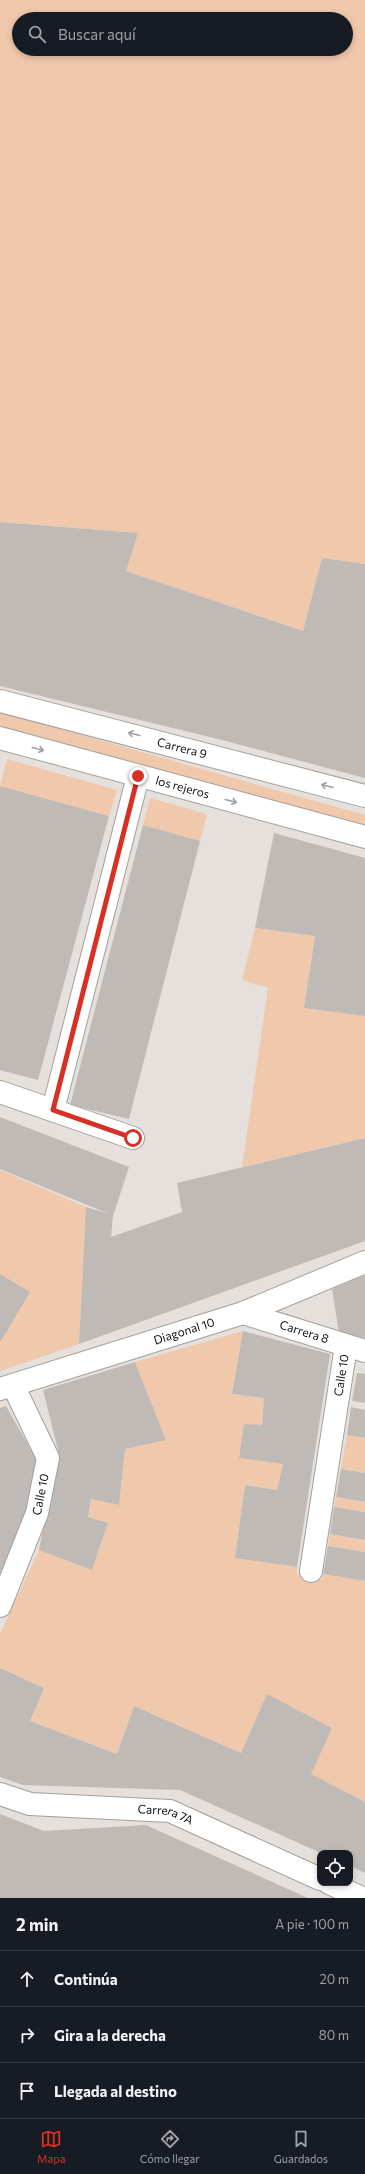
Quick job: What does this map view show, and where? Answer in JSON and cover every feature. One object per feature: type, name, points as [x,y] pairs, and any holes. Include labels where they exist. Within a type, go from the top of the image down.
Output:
[{"type":"street","name":"Carrera 9","points":[[0,700],[365,796]]},
{"type":"street","name":"los rejeros","points":[[0,738],[365,837]]},
{"type":"street","points":[[53,1110],[138,776]]},
{"type":"street","points":[[0,1092],[133,1138]]},
{"type":"street","name":"Diagonal 10","points":[[6,1387],[243,1313],[365,1262]]},
{"type":"street","name":"Carrera 8","points":[[243,1313],[355,1349]]},
{"type":"street","name":"Calle 10","points":[[311,1571],[355,1349]]},
{"type":"street","name":"Calle 10","points":[[0,1606],[36,1513],[48,1458],[6,1387]]},
{"type":"street","name":"Carrera 7A","points":[[0,1794],[30,1804],[170,1811],[317,1878]]},
{"type":"street","points":[[336,1886],[362,1898]]},
{"type":"shaded area","points":[[0,0],[365,0],[365,564],[322,558],[303,631],[126,571],[138,533],[0,522]]},
{"type":"shaded area","points":[[0,712],[365,815],[365,826],[0,726]]},
{"type":"shaded area","points":[[7,759],[117,790],[109,816],[0,786]]},
{"type":"shaded area","points":[[150,798],[207,814],[200,841],[143,825]]},
{"type":"shaded area","points":[[255,928],[315,936],[304,1008],[365,1016],[365,1138],[242,1167],[268,988],[242,980]]},
{"type":"shaded area","points":[[0,1170],[86,1207],[79,1344],[0,1371]]},
{"type":"shaded area","points":[[243,1331],[232,1394],[264,1398],[262,1425],[244,1425],[239,1458],[283,1464],[277,1490],[245,1485],[235,1558],[297,1567],[297,1575],[322,1580],[323,1574],[365,1581],[365,1802],[311,1774],[267,1695],[241,1753],[134,1706],[117,1754],[30,1721],[44,1688],[0,1668],[0,1634],[39,1550],[92,1570],[108,1523],[88,1517],[91,1499],[119,1505],[125,1449],[166,1440],[135,1362]]},
{"type":"shaded area","points":[[347,1435],[365,1438],[365,1473],[341,1469]]},
{"type":"shaded area","points":[[336,1497],[365,1502],[365,1512],[334,1507]]},
{"type":"shaded area","points":[[330,1534],[365,1540],[365,1552],[328,1546]]},
{"type":"building","points":[[0,522],[138,533],[126,571],[303,631],[322,558],[365,564],[365,778],[218,739],[0,686]]},
{"type":"building","points":[[0,786],[109,816],[38,1080],[0,1070]]},
{"type":"building","points":[[143,825],[200,841],[129,1119],[70,1105]]},
{"type":"building","points":[[274,833],[365,858],[365,1016],[304,1008],[315,936],[255,928]]},
{"type":"building","points":[[0,1117],[129,1167],[113,1216],[111,1237],[182,1212],[177,1183],[365,1138],[365,1241],[79,1344],[86,1207],[109,1214],[0,1169]]},
{"type":"building","points":[[0,1274],[30,1292],[1,1341],[0,1341]]},
{"type":"building","points":[[365,1275],[365,1338],[339,1332],[332,1289]]},
{"type":"building","points":[[243,1331],[330,1354],[297,1567],[235,1558],[245,1485],[277,1490],[283,1464],[239,1458],[244,1424],[262,1425],[264,1398],[232,1394]]},
{"type":"building","points":[[135,1362],[166,1440],[125,1449],[119,1505],[91,1499],[88,1517],[108,1523],[92,1570],[39,1550],[58,1450],[43,1390]]},
{"type":"building","points":[[357,1373],[365,1374],[365,1403],[352,1401]]},
{"type":"building","points":[[6,1406],[38,1462],[31,1505],[0,1578],[0,1408]]},
{"type":"building","points":[[351,1407],[365,1410],[365,1438],[347,1435]]},
{"type":"building","points":[[341,1469],[365,1473],[365,1502],[336,1497]]},
{"type":"building","points":[[334,1507],[365,1512],[365,1540],[330,1534]]},
{"type":"building","points":[[328,1546],[365,1552],[365,1581],[323,1574]]},
{"type":"building","points":[[0,1668],[44,1688],[30,1721],[117,1754],[134,1706],[241,1753],[267,1694],[332,1728],[311,1774],[365,1802],[365,1873],[353,1867],[353,1850],[317,1850],[317,1851],[180,1790],[23,1785],[0,1777]]},
{"type":"building","points":[[0,1814],[44,1831],[146,1825],[308,1898],[0,1898]]},
{"type":"route","points":[[133,1138],[53,1110],[138,776]]}]
